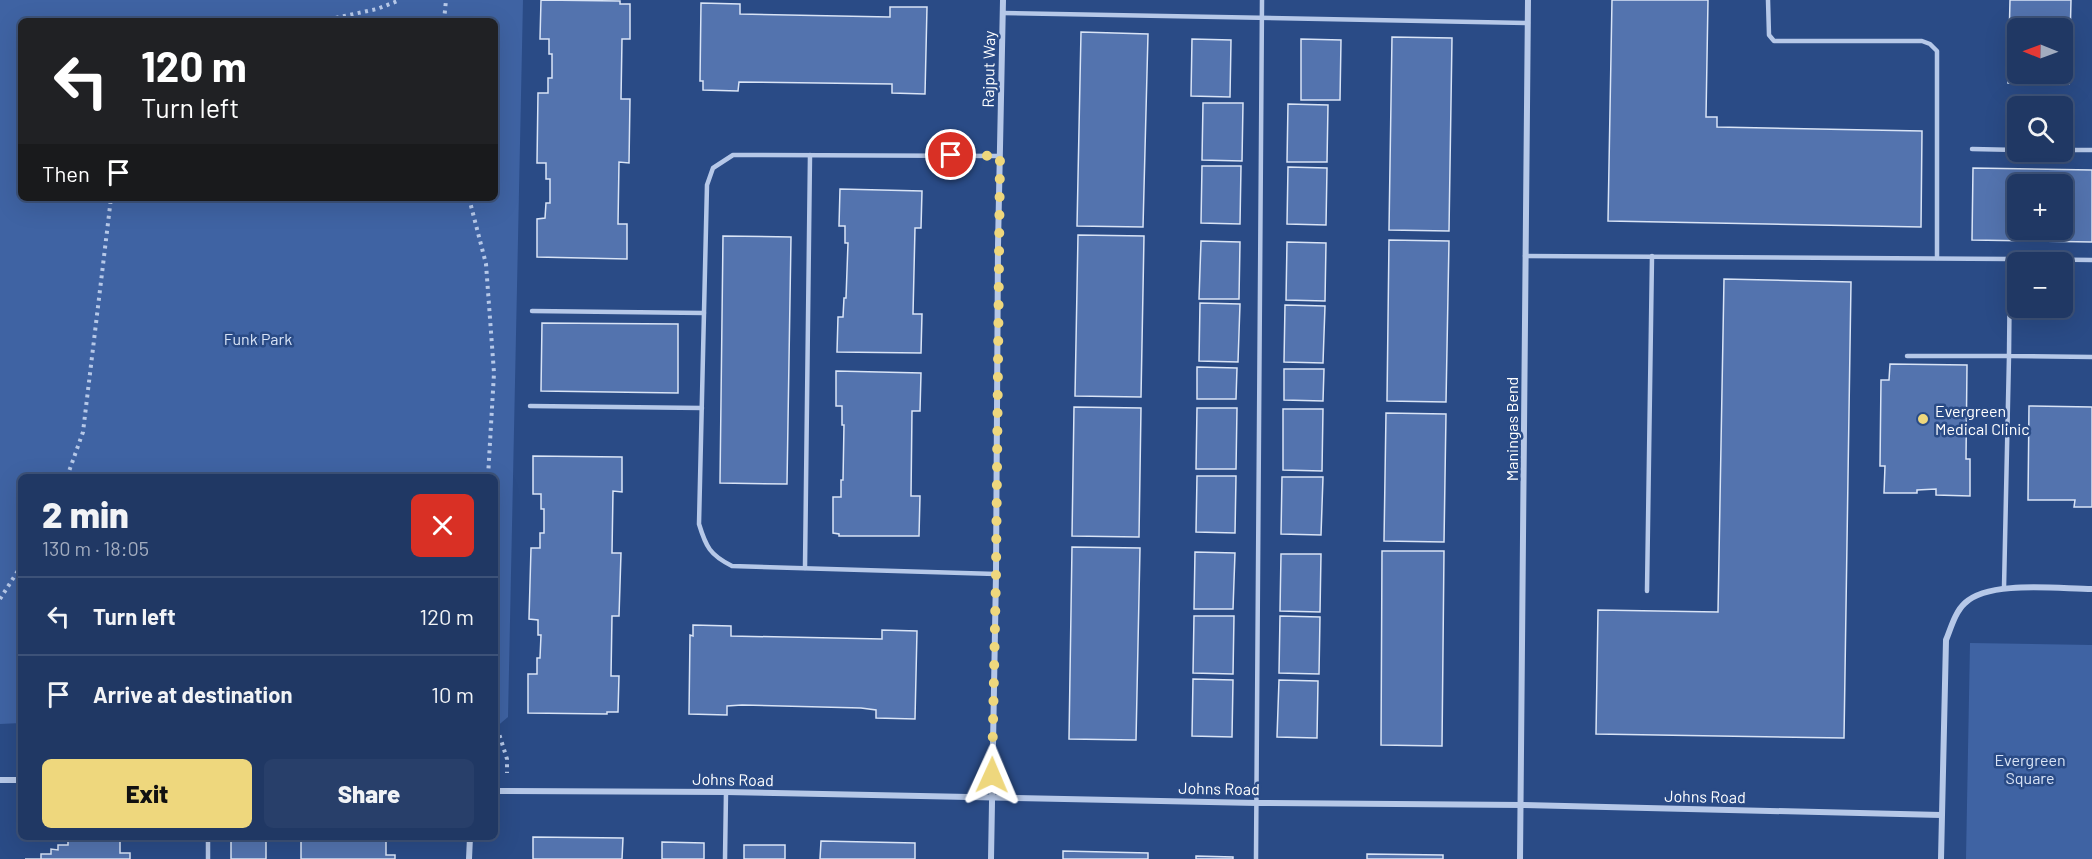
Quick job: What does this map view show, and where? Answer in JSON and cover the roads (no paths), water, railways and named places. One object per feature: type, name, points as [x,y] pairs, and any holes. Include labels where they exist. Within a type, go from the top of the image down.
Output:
[{"type":"street","name":"Rajput Way","points":[[991,859],[1003,0]]},
{"type":"street","name":"Maningas Bend","points":[[1520,859],[1528,0]]},
{"type":"street","points":[[1941,859],[1946,640],[1954,619],[1964,603],[1982,593],[2004,588],[2092,589]]},
{"type":"street","points":[[0,780],[18,780]]},
{"type":"street","name":"Johns Road","points":[[498,791],[726,792],[1522,805],[1941,816]]},
{"type":"street","points":[[469,859],[470,840]]},
{"type":"lane","points":[[1256,859],[1262,0]]},
{"type":"lane","points":[[1768,0],[1769,35],[1774,41],[1922,41],[1930,44],[1937,51],[1936,258]]},
{"type":"lane","points":[[1003,13],[1528,23]]},
{"type":"lane","points":[[1972,149],[2007,150]]},
{"type":"lane","points":[[2073,150],[2092,150]]},
{"type":"lane","points":[[996,574],[732,566],[718,560],[706,546],[699,525],[707,185],[713,168],[733,155],[1000,156]]},
{"type":"lane","points":[[804,568],[810,155]]},
{"type":"lane","points":[[1525,256],[2007,259]]},
{"type":"lane","points":[[1647,591],[1652,256]]},
{"type":"lane","points":[[2073,260],[2092,260]]},
{"type":"lane","points":[[532,310],[704,313]]},
{"type":"lane","points":[[2004,588],[2009,318]]},
{"type":"lane","points":[[1907,356],[2092,357]]},
{"type":"lane","points":[[530,406],[702,408]]},
{"type":"lane","points":[[725,859],[726,792]]},
{"type":"lane","points":[[208,840],[208,859]]},
{"type":"place","name":"Evergreen Medical Clinic","points":[[1923,419]]},
{"type":"park label","name":"Funk Park","points":[[258,338]]},
{"type":"park label","name":"Evergreen Square","points":[[2030,768]]}]
